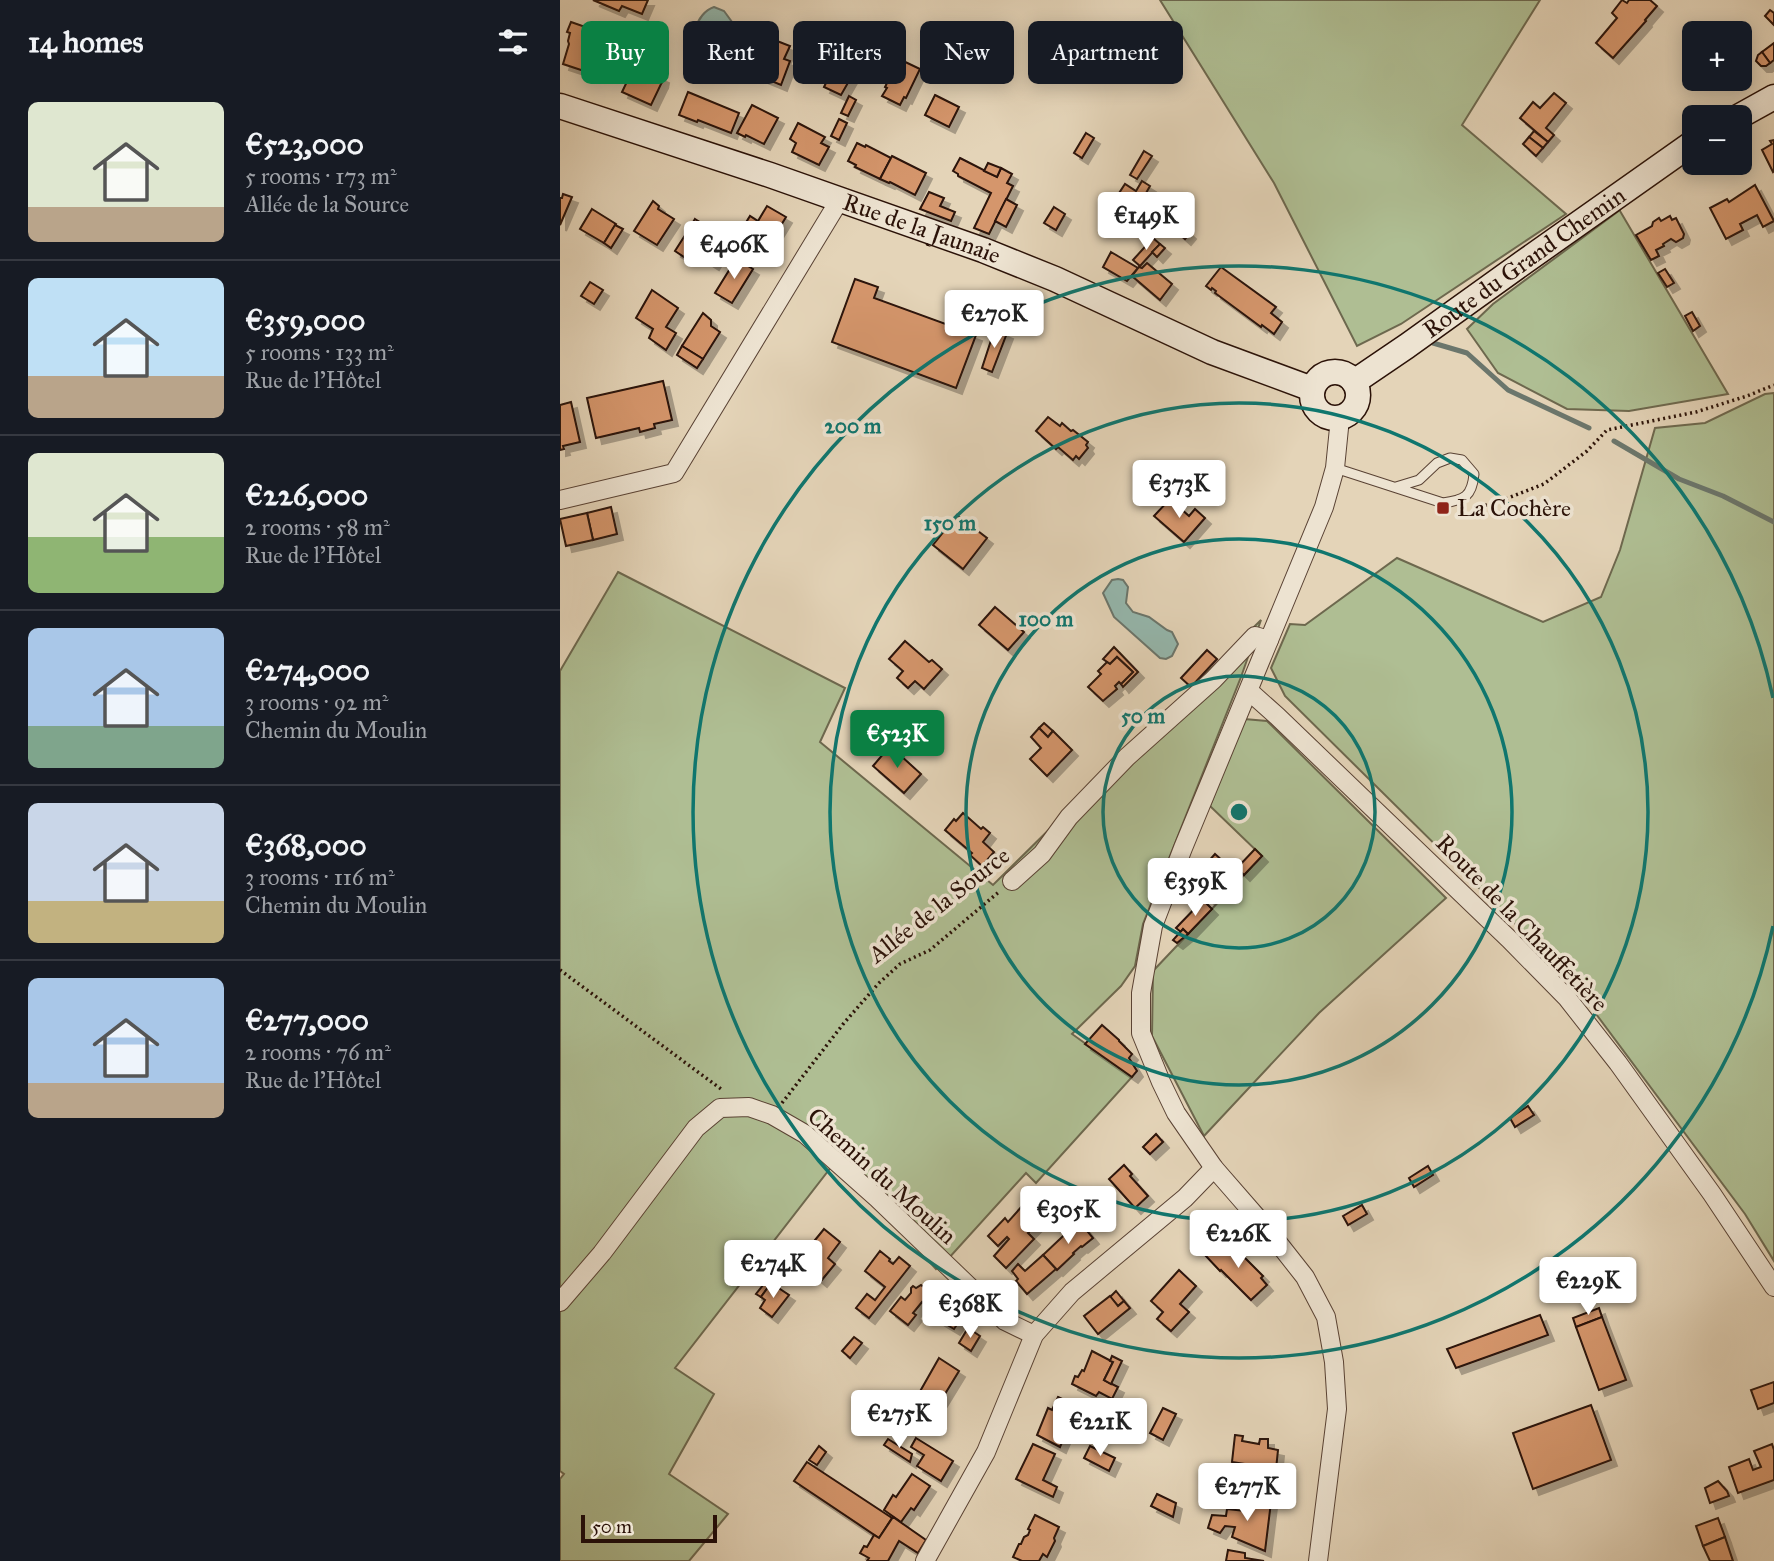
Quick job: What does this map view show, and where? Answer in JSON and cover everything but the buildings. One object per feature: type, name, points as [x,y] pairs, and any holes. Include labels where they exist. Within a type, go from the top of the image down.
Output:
[{"type":"main road","points":[[1752,109],[1774,97]]},
{"type":"main road","name":"Rue de la Jaunaie","points":[[560,106],[770,175],[1007,259],[1212,352],[1312,390]]},
{"type":"main road","name":"Route du Grand Chemin","points":[[1354,382],[1682,150]]},
{"type":"main road","points":[[1336,372],[1346,374],[1354,382],[1358,392],[1357,403],[1350,413],[1340,418],[1328,418],[1318,412],[1312,401],[1316,380],[1325,374],[1336,372]]},
{"type":"street","points":[[560,500],[674,472],[839,201]]},
{"type":"street","points":[[1318,1561],[1337,1409],[1335,1362],[1326,1317],[1305,1277],[1214,1168],[1176,1113],[1160,1082],[1141,1033],[1141,993],[1153,926],[1324,507],[1335,468],[1340,418]]},
{"type":"street","name":"Allée de la Source","points":[[1012,881],[1042,854],[1069,817],[1127,757],[1213,680],[1255,636],[1269,640]]},
{"type":"street","name":"Route de la Chauffetière","points":[[1249,691],[1480,911],[1567,998],[1712,1194],[1774,1287]]},
{"type":"street","name":"Chemin du Moulin","points":[[560,1302],[602,1253],[695,1128],[720,1108],[749,1107],[772,1115],[805,1134],[877,1198],[1005,1321],[1034,1335]]},
{"type":"street","points":[[925,1561],[986,1451],[1034,1335],[1072,1292],[1185,1198],[1214,1168]]},
{"type":"lane","points":[[1335,468],[1443,503],[1461,500],[1469,494],[1474,474],[1462,460],[1450,458],[1437,463],[1419,480],[1396,487]]},
{"type":"path","points":[[1443,503],[1469,508],[1493,504],[1545,484],[1587,451],[1607,430],[1696,412],[1774,385]]},
{"type":"path","name":"Allée de la Source","points":[[772,1115],[879,983],[900,964],[930,950],[1012,881]]},
{"type":"path","points":[[560,970],[711,1083],[749,1107]]},
{"type":"green space","points":[[1160,0],[1540,0],[1462,125],[1566,214],[1401,324],[1357,346],[1274,183],[1183,37],[1183,21],[1173,21]]},
{"type":"green space","points":[[1620,210],[1728,394],[1629,411],[1567,409],[1498,373],[1467,329],[1493,304]]},
{"type":"green space","points":[[1774,393],[1774,1261],[1745,1214],[1567,975],[1285,696],[1271,668],[1290,624],[1305,625],[1397,558],[1543,622],[1601,597],[1620,550],[1655,428],[1705,423],[1765,394]]},
{"type":"green space","points":[[618,572],[845,688],[820,742],[993,885],[1261,620],[1143,924],[1135,966],[1121,986],[1072,1034],[1132,1077],[1036,1183],[1026,1173],[936,1269],[891,1219],[832,1166],[675,1368],[714,1394],[669,1474],[728,1514],[689,1561],[560,1561],[560,1479],[564,1474],[560,1471],[560,671]]},
{"type":"green space","points":[[1244,719],[1267,721],[1446,898],[1319,1013],[1204,1136],[1152,1036],[1153,971],[1262,856],[1210,806]]},
{"type":"water","points":[[714,7],[724,11],[731,21],[698,21]]},
{"type":"water","points":[[1112,580],[1123,580],[1128,587],[1126,603],[1133,612],[1149,617],[1172,632],[1178,644],[1172,656],[1160,658],[1114,617],[1103,593]]},
{"type":"waterway","points":[[1433,343],[1467,353],[1508,390],[1589,428]]},
{"type":"waterway","points":[[1614,441],[1679,479],[1723,496],[1774,522]]},
{"type":"place","name":"La Cochère","points":[[1443,508]]}]
